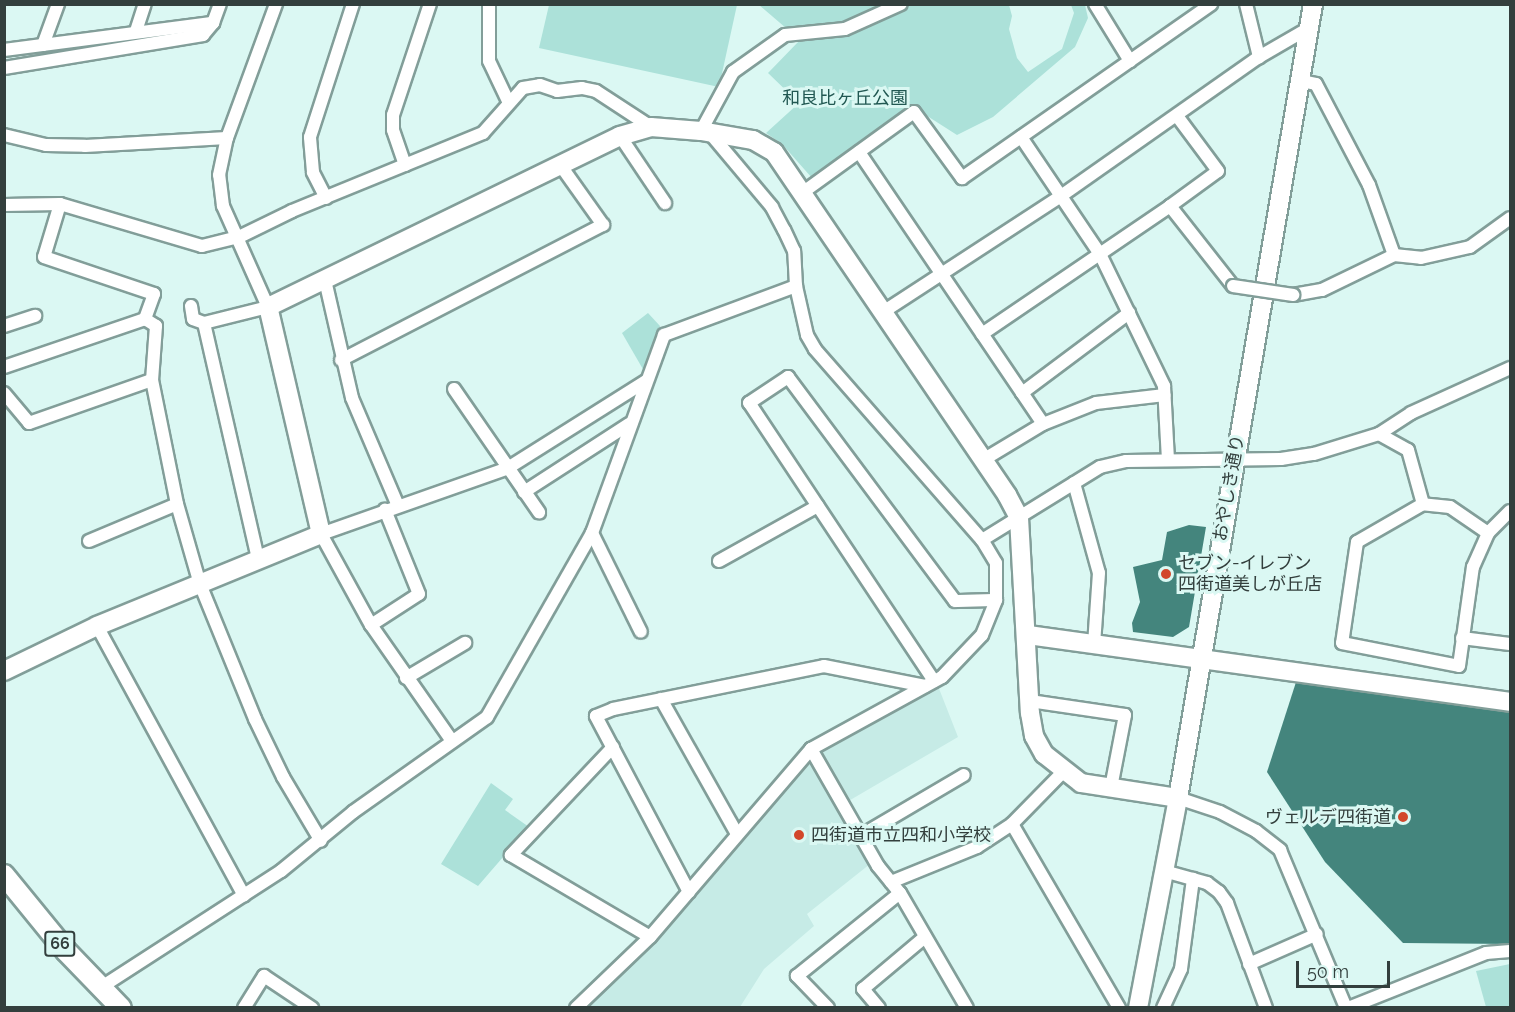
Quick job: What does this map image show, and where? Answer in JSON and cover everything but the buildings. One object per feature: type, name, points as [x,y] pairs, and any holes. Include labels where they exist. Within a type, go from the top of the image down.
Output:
[{"type":"main road","name":"66","points":[[4,875],[100,988],[121,1008]]},
{"type":"street","points":[[43,45],[58,4]]},
{"type":"street","points":[[136,31],[145,4]]},
{"type":"street","points":[[4,68],[203,35],[213,23],[220,4]]},
{"type":"street","points":[[276,4],[227,138],[219,175],[220,191],[268,307],[321,534],[371,625],[452,741]]},
{"type":"street","points":[[326,198],[313,172],[309,137],[353,4]]},
{"type":"street","points":[[405,165],[393,130],[393,115],[430,4]]},
{"type":"street","points":[[489,4],[489,61],[508,101]]},
{"type":"street","points":[[706,132],[733,72],[785,35],[845,29],[901,4]]},
{"type":"street","points":[[1095,4],[1130,61]]},
{"type":"street","points":[[802,193],[914,112],[962,178],[1210,4]]},
{"type":"street","points":[[1246,4],[1259,57]]},
{"type":"street","name":"おやしき通り","points":[[1138,1008],[1178,798],[1233,459],[1313,4]]},
{"type":"street","points":[[4,50],[136,31],[213,23]]},
{"type":"street","points":[[883,312],[1061,196],[1259,57],[1308,28]]},
{"type":"street","points":[[1300,81],[1317,84],[1369,185],[1394,255]]},
{"type":"street","points":[[4,205],[60,204],[191,246],[239,237],[483,133],[508,101],[523,88],[582,88],[596,91],[651,127]]},
{"type":"street","points":[[982,334],[1218,171],[1177,116]]},
{"type":"street","points":[[191,306],[193,319],[204,323],[268,307],[559,163],[620,136],[651,127],[706,132],[753,140],[766,147],[802,193],[983,460],[1019,518],[1028,635],[1030,701],[1034,736],[1044,754],[1063,772],[1081,783],[1178,798],[1220,812],[1256,831],[1280,850],[1347,1008],[1486,953],[1510,951]]},
{"type":"street","points":[[576,1008],[650,937],[811,749],[930,684],[962,660],[982,635],[996,600],[996,563],[982,540],[815,349],[807,335],[796,286],[794,251],[772,207],[706,132]]},
{"type":"street","points":[[4,135],[46,145],[85,146],[227,138]]},
{"type":"street","points":[[620,136],[665,203]]},
{"type":"street","points":[[1021,137],[1100,254],[1165,394],[1168,459]]},
{"type":"street","points":[[860,152],[1043,424]]},
{"type":"street","points":[[341,360],[603,225],[559,163]]},
{"type":"street","points":[[60,204],[45,257],[154,294],[145,319]]},
{"type":"street","points":[[1170,206],[1233,286],[1293,296],[1322,290],[1394,255],[1421,258],[1470,248],[1510,218]]},
{"type":"street","points":[[325,280],[341,360],[352,398],[398,506]]},
{"type":"street","points":[[100,988],[244,896],[321,841],[353,812],[487,717],[592,533],[629,424],[664,335],[796,286]]},
{"type":"street","points":[[1022,393],[1128,314]]},
{"type":"street","points":[[4,326],[35,316]]},
{"type":"street","points":[[4,367],[145,319]]},
{"type":"street","points":[[145,319],[156,326],[152,380],[177,504],[200,584],[255,719],[283,777],[321,841]]},
{"type":"street","points":[[204,323],[258,559]]},
{"type":"street","points":[[982,540],[1100,467],[1168,459],[1281,459],[1314,454],[1379,434],[1411,413],[1510,368]]},
{"type":"street","points":[[930,684],[818,506],[749,403],[788,377],[955,600],[996,600]]},
{"type":"street","points":[[4,393],[29,423],[152,380]]},
{"type":"street","points":[[4,671],[97,626],[258,559],[385,510],[508,468],[646,381]]},
{"type":"street","points":[[454,389],[539,512]]},
{"type":"street","points":[[983,460],[1043,424],[1096,403],[1165,394]]},
{"type":"street","points":[[524,492],[629,424]]},
{"type":"street","points":[[1379,434],[1408,450],[1423,504]]},
{"type":"street","points":[[1074,483],[1099,573],[1094,645]]},
{"type":"street","points":[[89,541],[177,504]]},
{"type":"street","points":[[1488,533],[1450,507],[1423,504],[1357,542],[1342,643],[1459,666],[1473,567],[1488,533],[1510,511]]},
{"type":"street","points":[[719,561],[818,506]]},
{"type":"street","points":[[371,625],[419,594],[385,510]]},
{"type":"street","points":[[592,533],[640,632]]},
{"type":"street","points":[[97,626],[244,896]]},
{"type":"street","points":[[1028,635],[1510,702]]},
{"type":"street","points":[[1462,638],[1510,644]]},
{"type":"street","points":[[406,678],[465,643]]},
{"type":"street","points":[[689,891],[596,716],[661,699],[824,666],[930,684]]},
{"type":"street","points":[[661,699],[737,834]]},
{"type":"street","points":[[1030,701],[1125,715],[1111,788]]},
{"type":"street","points":[[613,747],[511,855],[650,937]]},
{"type":"street","points":[[811,749],[891,882],[900,893],[967,1008]]},
{"type":"street","points":[[891,882],[976,847],[1012,824],[1063,772]]},
{"type":"street","points":[[862,835],[964,775]]},
{"type":"street","points":[[1012,824],[1119,1008]]},
{"type":"street","points":[[1164,871],[1207,883],[1227,903],[1266,1008]]},
{"type":"street","points":[[1163,1008],[1181,969],[1193,879]]},
{"type":"street","points":[[828,1008],[797,976],[900,893]]},
{"type":"street","points":[[1249,964],[1317,934]]},
{"type":"street","points":[[879,1008],[863,988],[925,937]]},
{"type":"street","points":[[244,1008],[264,976],[312,1008]]},
{"type":"shaded area","name":"四街道市立四和小学校","points":[[938,686],[958,737],[840,806],[870,864],[807,914],[814,926],[764,969],[740,1007],[583,1008],[807,760]]},
{"type":"green space","points":[[549,5],[737,5],[719,87],[539,48]]},
{"type":"green space","name":"和良比ヶ丘公園","points":[[759,5],[1009,5],[1012,16],[1009,29],[1017,58],[1028,72],[1062,49],[1074,13],[1071,5],[1085,5],[1088,18],[1075,47],[993,117],[957,135],[910,105],[812,178],[782,144],[766,133],[799,103],[768,73],[800,40]]},
{"type":"green space","points":[[648,313],[660,326],[644,371],[622,333]]},
{"type":"green space","points":[[491,783],[513,799],[505,810],[529,827],[478,886],[441,864]]},
{"type":"green space","points":[[1510,964],[1510,1007],[1486,1007],[1476,971]]},
{"type":"place","name":"セブン-イレブン 四街道美しが丘店","points":[[1166,574]]},
{"type":"place","name":"ヴェルデ四街道","points":[[1403,817]]},
{"type":"place","name":"四街道市立四和小学校","points":[[799,835]]}]
